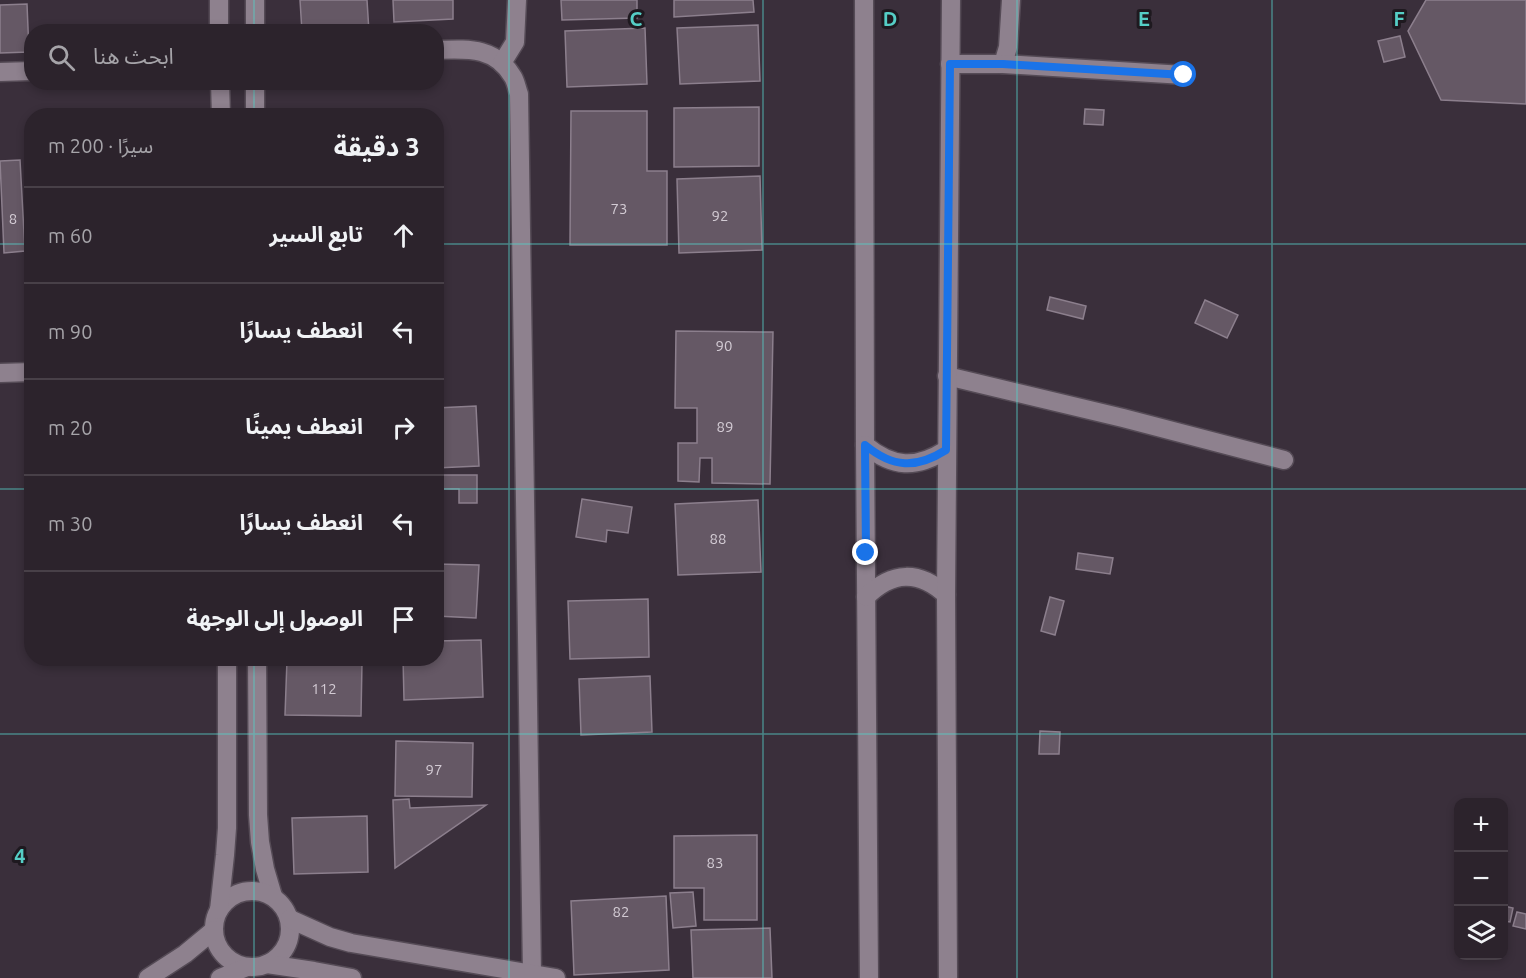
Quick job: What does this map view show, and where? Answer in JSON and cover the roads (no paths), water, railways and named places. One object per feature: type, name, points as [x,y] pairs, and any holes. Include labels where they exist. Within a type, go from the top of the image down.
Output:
[{"type":"street","points":[[219,0],[219,24]]},
{"type":"street","points":[[255,0],[255,24]]},
{"type":"street","points":[[502,63],[515,42],[517,0]]},
{"type":"street","points":[[864,0],[869,978]]},
{"type":"street","points":[[948,978],[946,450],[951,0]]},
{"type":"street","points":[[1003,64],[1008,47],[1011,0]]},
{"type":"street","points":[[444,50],[468,48],[486,53],[502,63],[513,77],[519,94],[532,974]]},
{"type":"street","points":[[950,64],[1003,64],[1184,75]]},
{"type":"street","points":[[0,72],[24,71]]},
{"type":"street","points":[[220,90],[221,108]]},
{"type":"street","points":[[255,90],[255,108]]},
{"type":"street","points":[[0,374],[24,372]]},
{"type":"street","points":[[947,376],[1123,418],[1284,460]]},
{"type":"street","points":[[865,445],[890,461],[904,464],[920,463],[946,450]]},
{"type":"street","points":[[866,597],[877,586],[891,579],[906,577],[921,579],[934,585],[946,595]]},
{"type":"street","points":[[219,910],[237,893],[249,890],[262,891],[273,896],[281,902],[290,919],[289,941],[284,951],[277,959],[267,964],[247,967],[234,963],[224,955],[216,943],[214,930],[219,910],[227,828],[227,666]]},
{"type":"street","points":[[257,666],[258,824],[265,869],[273,896]]},
{"type":"street","points":[[290,919],[330,937],[351,943],[556,978]]},
{"type":"street","points":[[148,978],[185,954],[214,930]]},
{"type":"street","points":[[267,964],[352,978]]},
{"type":"street","points":[[220,978],[247,967]]}]
